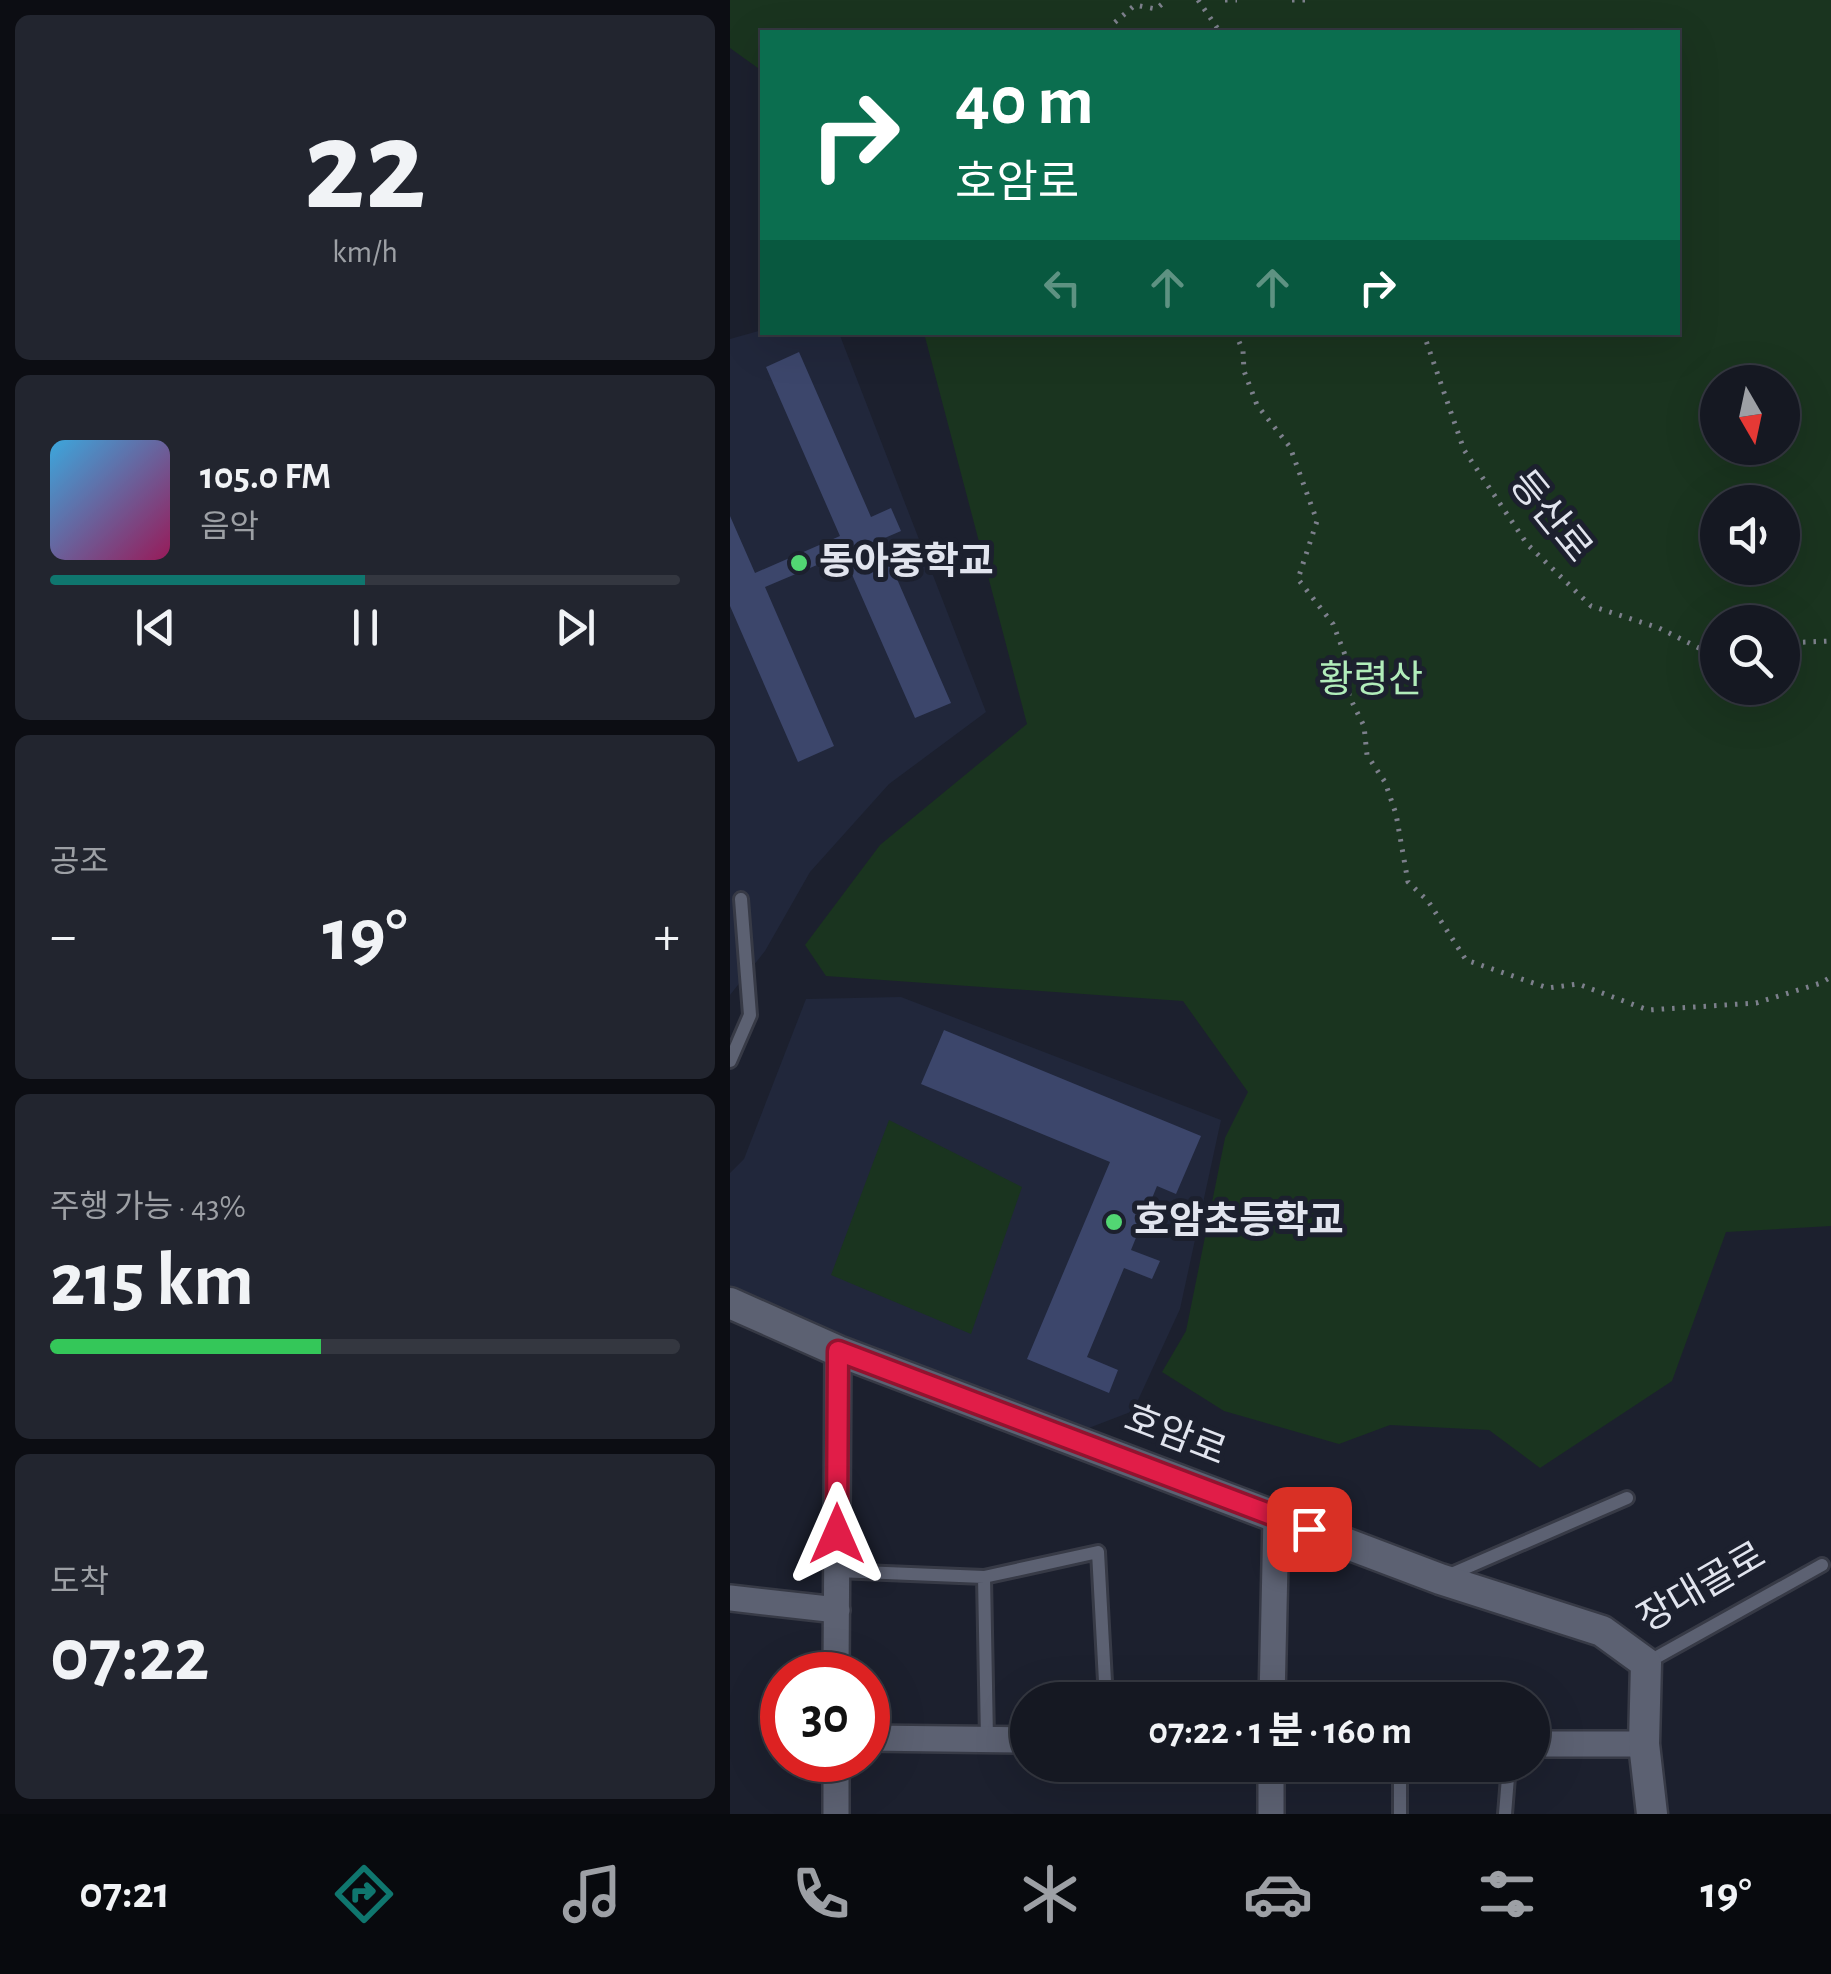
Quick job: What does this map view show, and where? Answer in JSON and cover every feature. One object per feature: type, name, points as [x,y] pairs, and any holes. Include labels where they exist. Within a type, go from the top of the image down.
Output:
[{"type":"street","name":"호암로","points":[[730,1303],[838,1351],[1440,1579],[1602,1631],[1646,1663]]},
{"type":"street","points":[[836,1652],[838,1351]]},
{"type":"street","points":[[1272,1682],[1276,1517]]},
{"type":"street","points":[[730,1598],[836,1610]]},
{"type":"street","name":"장대골로","points":[[1646,1663],[1644,1744],[1652,1814]]},
{"type":"street","points":[[890,1738],[1010,1740]]},
{"type":"street","points":[[1550,1744],[1644,1744]]},
{"type":"street","points":[[836,1782],[836,1814]]},
{"type":"street","points":[[1270,1782],[1270,1814]]},
{"type":"lane","points":[[730,1061],[750,1015],[741,899]]},
{"type":"lane","points":[[1440,1579],[1628,1498]]},
{"type":"lane","points":[[837,1571],[984,1577],[1098,1552],[1105,1682]]},
{"type":"lane","name":"장대골로","points":[[1646,1663],[1822,1565]]},
{"type":"lane","points":[[984,1577],[986,1739]]},
{"type":"lane","points":[[1400,1782],[1400,1814]]},
{"type":"lane","points":[[1505,1814],[1508,1782]]},
{"type":"path","points":[[1113,30],[1113,24],[1135,4],[1156,8],[1167,0]]},
{"type":"path","points":[[1198,0],[1219,30]]},
{"type":"path","points":[[1226,0],[1237,0]]},
{"type":"path","points":[[1292,0],[1311,0]]},
{"type":"path","points":[[1236,335],[1257,405],[1290,448],[1317,520],[1298,579],[1333,624],[1346,660],[1350,696],[1364,726],[1367,755],[1385,782],[1396,814],[1408,882],[1428,901],[1466,960],[1548,988],[1578,984],[1648,1010],[1756,1002],[1831,977]]},
{"type":"path","name":"등산로","points":[[1423,335],[1464,450],[1527,544],[1591,606],[1658,628],[1700,648]]},
{"type":"path","points":[[1800,642],[1831,641]]},
{"type":"shaded area","points":[[760,331],[760,335],[840,335],[986,712],[889,784],[810,872],[765,951],[730,995],[730,339]]},
{"type":"shaded area","points":[[901,997],[1221,1120],[1180,1309],[1133,1411],[1081,1431],[730,1290],[730,1173],[744,1159],[806,999]]},
{"type":"green space","name":"황령산","points":[[730,0],[1831,0],[1831,1226],[1726,1232],[1672,1381],[1540,1468],[1489,1430],[1390,1425],[1339,1444],[1224,1411],[1162,1372],[1186,1331],[1225,1138],[1248,1092],[1183,1001],[826,976],[805,945],[880,845],[1027,724],[925,335],[1680,335],[1680,30],[760,30],[760,70],[730,48]]},
{"type":"green space","points":[[889,1120],[1022,1187],[971,1334],[831,1275]]},
{"type":"building","name":"동아중학교","points":[[799,352],[871,517],[891,508],[901,531],[880,540],[951,703],[915,718],[843,554],[765,587],[834,746],[798,762],[730,606],[730,516],[755,573],[840,536],[766,367]]},
{"type":"building","name":"호암초등학교","points":[[944,1030],[1201,1136],[1176,1194],[1157,1186],[1131,1250],[1160,1261],[1152,1279],[1124,1268],[1087,1357],[1118,1370],[1109,1393],[1027,1359],[1110,1162],[921,1084]]},
{"type":"place","name":"동아중학교","points":[[799,563]]},
{"type":"place","name":"호암초등학교","points":[[1114,1222]]},
{"type":"route","points":[[837,1534],[838,1351],[1309,1529]]}]
